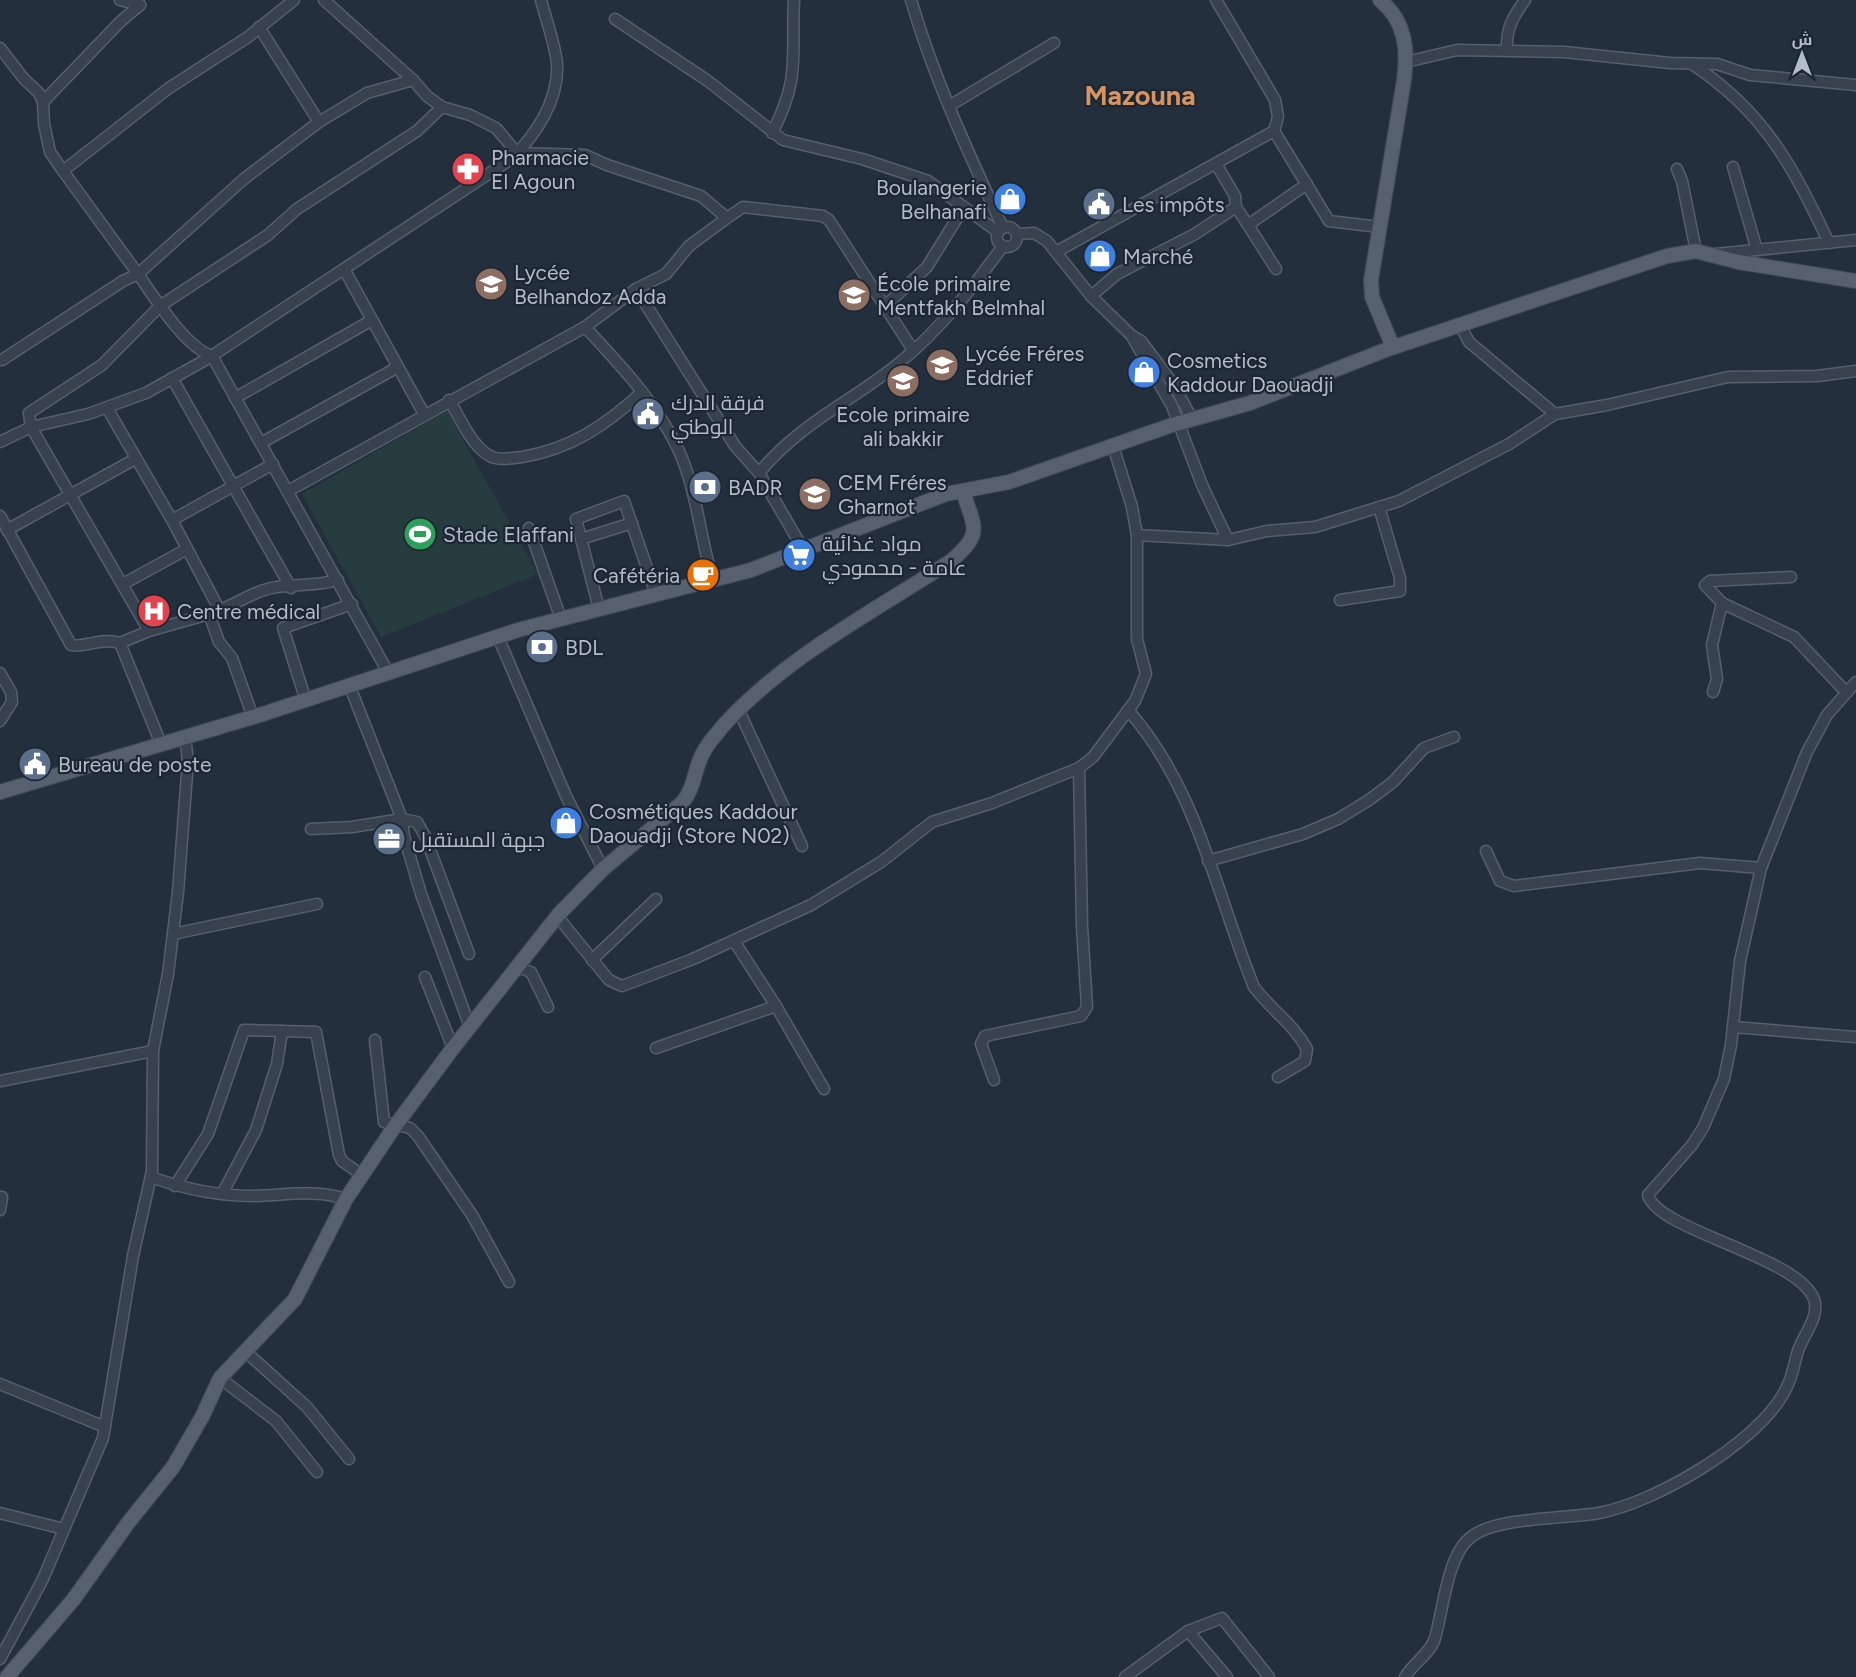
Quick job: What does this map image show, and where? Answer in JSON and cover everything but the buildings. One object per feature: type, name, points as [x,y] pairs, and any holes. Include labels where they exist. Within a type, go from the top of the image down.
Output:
[{"type":"main road","points":[[1380,0],[1398,20],[1404,36],[1407,62],[1371,280],[1372,297],[1393,347]]},
{"type":"main road","points":[[0,791],[306,701],[498,637],[751,570],[916,504],[963,491],[1009,482],[1186,421],[1250,403],[1393,347],[1667,256],[1696,251],[1738,262],[1856,281]]},
{"type":"main road","points":[[8,1677],[73,1600],[128,1523],[173,1467],[202,1418],[220,1377],[296,1299],[346,1199],[395,1126],[557,916],[603,869],[689,794],[702,754],[739,711],[789,667],[951,561],[969,546],[973,526],[963,491]]},
{"type":"street","points":[[43,102],[120,21],[140,5],[120,0]]},
{"type":"street","points":[[63,171],[169,88],[259,27],[294,0]]},
{"type":"street","points":[[324,0],[413,80],[427,96],[442,107],[470,115],[496,128],[517,153],[585,154],[607,165],[701,196],[727,218]]},
{"type":"street","points":[[0,442],[31,427],[54,424],[146,393],[212,356],[517,153],[529,141],[546,112],[557,82],[557,62],[541,0]]},
{"type":"street","points":[[772,133],[786,107],[794,70],[794,0]]},
{"type":"street","points":[[911,0],[923,41],[1001,230],[997,239],[1003,246]]},
{"type":"street","points":[[1056,252],[1274,131],[1278,117],[1275,100],[1216,0]]},
{"type":"street","points":[[1507,49],[1506,33],[1511,19],[1525,0]]},
{"type":"street","points":[[615,19],[708,81],[783,140],[862,159],[928,181],[1001,230],[1010,228],[1017,234],[1034,233],[1047,241],[1091,296],[1131,335],[1186,421],[1202,484],[1227,540]]},
{"type":"street","points":[[259,27],[319,122]]},
{"type":"street","points":[[949,106],[1054,43]]},
{"type":"street","points":[[0,48],[24,79],[39,93],[43,102],[44,124],[50,152],[63,171],[160,306],[201,353],[212,356],[389,674]]},
{"type":"street","points":[[1407,62],[1457,50],[1507,49],[1717,64],[1750,75],[1856,85]]},
{"type":"street","points":[[1692,64],[1716,80],[1776,141],[1797,176],[1829,243]]},
{"type":"street","points":[[2,360],[123,281],[138,274],[245,178],[319,122],[367,93],[413,80]]},
{"type":"street","points":[[149,632],[31,427],[28,413],[102,365],[160,306],[268,235],[297,209],[417,131],[442,107]]},
{"type":"street","points":[[1274,131],[1329,221],[1378,227]]},
{"type":"street","points":[[1216,164],[1235,196],[1236,207],[1276,269]]},
{"type":"street","points":[[1733,167],[1757,250]]},
{"type":"street","points":[[1677,169],[1682,181],[1696,251]]},
{"type":"street","points":[[1248,225],[1307,184]]},
{"type":"street","points":[[288,490],[585,327],[636,289],[666,274],[689,246],[743,207],[823,216],[829,220],[913,350]]},
{"type":"street","points":[[885,306],[927,267],[964,207]]},
{"type":"street","points":[[1091,296],[1117,274],[1195,234],[1236,207]]},
{"type":"street","points":[[759,473],[780,448],[913,350],[947,314],[1003,246],[1015,244],[1017,234]]},
{"type":"street","points":[[1713,254],[1856,240]]},
{"type":"street","points":[[344,269],[424,414]]},
{"type":"street","points":[[636,289],[735,446],[759,473],[803,549]]},
{"type":"street","points":[[235,398],[372,320]]},
{"type":"street","points":[[1460,325],[1469,342],[1555,414]]},
{"type":"street","points":[[585,327],[642,392],[678,451],[690,487],[702,543],[713,579]]},
{"type":"street","points":[[261,443],[398,367]]},
{"type":"street","points":[[1137,535],[1227,540],[1267,531],[1315,527],[1399,501],[1509,444],[1555,414],[1607,405],[1728,377],[1817,376],[1856,371]]},
{"type":"street","points":[[172,378],[291,588]]},
{"type":"street","points":[[449,400],[476,444],[491,457],[510,459],[549,452],[588,435],[616,417],[642,392]]},
{"type":"street","points":[[107,408],[187,549],[214,613],[219,642],[232,658],[253,717]]},
{"type":"street","points":[[557,916],[609,980],[622,986],[734,941],[840,888],[911,841],[932,822],[992,803],[1079,768],[1111,736],[1135,701],[1146,674],[1137,639],[1137,535],[1132,507],[1113,446]]},
{"type":"street","points":[[7,530],[135,459]]},
{"type":"street","points":[[172,520],[273,464]]},
{"type":"street","points":[[598,609],[576,519],[624,501],[656,594]]},
{"type":"street","points":[[1340,600],[1400,591],[1400,578],[1379,507]]},
{"type":"street","points":[[0,516],[71,645],[112,640],[120,643],[214,613],[263,591],[338,580]]},
{"type":"street","points":[[581,539],[632,524]]},
{"type":"street","points":[[529,528],[561,619]]},
{"type":"street","points":[[123,584],[187,549]]},
{"type":"street","points":[[1791,577],[1707,582],[1705,585],[1722,603],[1794,637],[1846,692]]},
{"type":"street","points":[[1713,692],[1717,679],[1712,645],[1722,603]]},
{"type":"street","points":[[306,701],[283,628],[352,604]]},
{"type":"street","points":[[498,637],[566,796],[603,869]]},
{"type":"street","points":[[120,643],[161,744]]},
{"type":"street","points":[[0,673],[10,692],[12,702],[0,722]]},
{"type":"street","points":[[1405,1677],[1435,1638],[1441,1607],[1456,1559],[1469,1538],[1494,1526],[1625,1508],[1653,1495],[1712,1461],[1755,1428],[1773,1409],[1791,1380],[1798,1350],[1815,1311],[1814,1299],[1792,1277],[1732,1245],[1689,1227],[1653,1206],[1648,1195],[1684,1157],[1703,1128],[1724,1079],[1733,1027],[1740,961],[1761,868],[1807,752],[1827,715],[1856,682]]},
{"type":"street","points":[[350,687],[402,819],[404,836],[421,894],[470,1027]]},
{"type":"street","points":[[1128,710],[1150,735],[1178,781],[1254,987],[1270,1009],[1298,1032],[1307,1049],[1305,1061],[1278,1077]]},
{"type":"street","points":[[739,711],[802,846]]},
{"type":"street","points":[[0,1659],[42,1581],[103,1438],[133,1256],[151,1177],[153,1051],[173,934],[188,760],[185,737]]},
{"type":"street","points":[[1208,861],[1303,834],[1338,819],[1370,800],[1392,782],[1424,748],[1454,737]]},
{"type":"street","points":[[994,1080],[981,1044],[985,1036],[1082,1016],[1087,1007],[1082,926],[1079,768]]},
{"type":"street","points":[[311,829],[352,827],[402,819],[412,820],[421,826],[469,954]]},
{"type":"street","points":[[1486,851],[1500,881],[1514,886],[1701,863],[1761,868]]},
{"type":"street","points":[[592,960],[656,899]]},
{"type":"street","points":[[173,934],[316,904]]},
{"type":"street","points":[[734,941],[776,1006],[824,1089]]},
{"type":"street","points":[[517,967],[531,972],[548,1006]]},
{"type":"street","points":[[425,977],[453,1048]]},
{"type":"street","points":[[656,1048],[776,1006]]},
{"type":"street","points":[[1733,1027],[1856,1037]]},
{"type":"street","points":[[175,1186],[208,1134],[244,1030],[316,1032],[339,1155],[342,1161],[362,1175]]},
{"type":"street","points":[[222,1194],[256,1130],[277,1064],[282,1031]]},
{"type":"street","points":[[375,1040],[382,1117],[387,1125],[410,1128],[418,1136],[472,1215],[509,1282]]},
{"type":"street","points":[[0,1081],[153,1051]]},
{"type":"street","points":[[151,1177],[175,1186],[222,1194],[254,1196],[327,1193],[346,1199]]},
{"type":"street","points":[[0,1210],[2,1197]]},
{"type":"street","points":[[246,1351],[307,1407],[349,1459]]},
{"type":"street","points":[[220,1377],[276,1421],[317,1472]]},
{"type":"street","points":[[0,1384],[105,1427]]},
{"type":"street","points":[[0,1513],[64,1529]]},
{"type":"street","points":[[1125,1677],[1188,1632],[1222,1618],[1269,1677]]},
{"type":"street","points":[[1188,1632],[1227,1677]]},
{"type":"green space","name":"Stade Elaffani","points":[[447,411],[538,574],[381,637],[302,494]]},
{"type":"place","name":"Pharmacie El Agoun","points":[[468,169]]},
{"type":"place","name":"Boulangerie Belhanafi","points":[[1010,199]]},
{"type":"place","name":"Les impôts","points":[[1099,204]]},
{"type":"place","name":"Marché","points":[[1100,256]]},
{"type":"place","name":"Lycée Belhandoz Adda","points":[[491,284]]},
{"type":"place","name":"École primaire Mentfakh Belmhal","points":[[854,295]]},
{"type":"place","name":"Lycée Fréres Eddrief","points":[[942,365]]},
{"type":"place","name":"Cosmetics Kaddour Daouadji","points":[[1144,372]]},
{"type":"place","name":"Ecole primaire ali bakkir","points":[[903,381]]},
{"type":"place","name":"فرقة الدرك الوطني","points":[[648,414]]},
{"type":"place","name":"BADR","points":[[705,487]]},
{"type":"place","name":"CEM Fréres Gharnot","points":[[815,494]]},
{"type":"place","name":"Stade Elaffani","points":[[420,534]]},
{"type":"place","name":"مواد غذائية عامة - محمودي","points":[[799,555]]},
{"type":"place","name":"Cafétéria","points":[[703,575]]},
{"type":"place","name":"Centre médical","points":[[154,611]]},
{"type":"place","name":"BDL","points":[[542,647]]},
{"type":"place","name":"Bureau de poste","points":[[35,764]]},
{"type":"place","name":"Cosmétiques Kaddour Daouadji (Store N02)","points":[[566,823]]},
{"type":"place","name":"جبهة المستقبل","points":[[389,839]]},
{"type":"district","name":"Mazouna","points":[[1140,95]]}]
